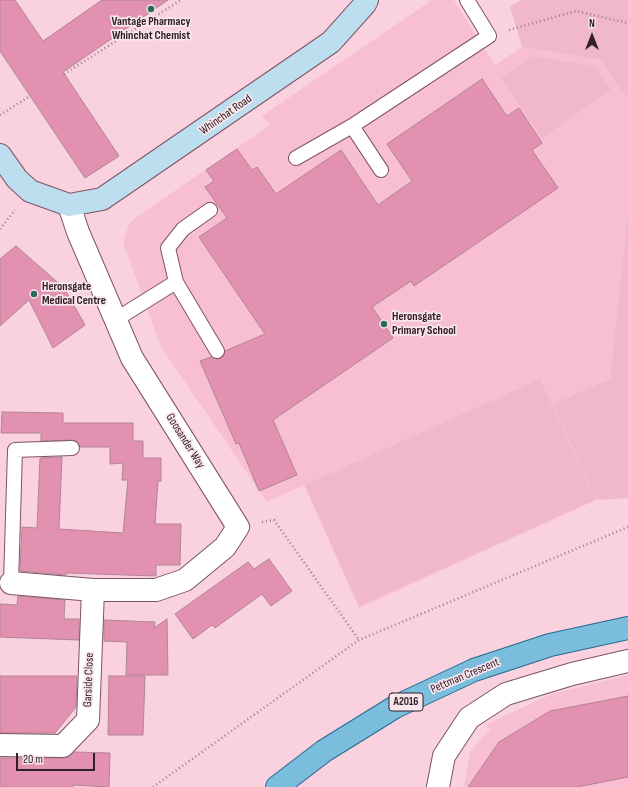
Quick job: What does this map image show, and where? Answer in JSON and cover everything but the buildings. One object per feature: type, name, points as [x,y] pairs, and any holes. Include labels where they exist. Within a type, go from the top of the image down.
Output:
[{"type":"main road","name":"Pettman Crescent","points":[[277,787],[324,751],[395,708],[474,670],[550,645],[628,628]]},
{"type":"street","name":"Whinchat Road","points":[[69,205],[102,199],[193,138],[331,42],[367,0]]},
{"type":"street","points":[[0,155],[17,179],[30,190],[69,205]]},
{"type":"street","name":"Goosander Way","points":[[69,205],[78,232],[132,358],[238,527]]},
{"type":"street","points":[[12,583],[93,590],[156,590],[185,580],[224,547],[238,527]]},
{"type":"street","name":"Garside Close","points":[[0,745],[63,746],[88,720],[93,590]]},
{"type":"street","points":[[438,787],[444,756],[469,718],[506,694],[572,674],[628,661]]},
{"type":"lane","points":[[296,158],[352,126],[489,36],[466,0]]},
{"type":"lane","points":[[352,126],[381,170]]},
{"type":"lane","points":[[210,210],[183,229],[168,248],[176,282],[217,351]]},
{"type":"lane","points":[[115,320],[176,282]]},
{"type":"lane","points":[[12,583],[15,450],[72,448]]},
{"type":"path","points":[[64,74],[181,0]]},
{"type":"path","points":[[489,36],[576,11],[628,23]]},
{"type":"path","points":[[0,115],[30,96]]},
{"type":"path","points":[[238,527],[274,520],[359,640]]},
{"type":"path","points":[[153,787],[359,640],[628,527]]},
{"type":"shaded area","name":"Heronsgate Primary School","points":[[432,0],[454,0],[495,65],[522,47],[601,60],[628,100],[628,210],[610,379],[554,404],[596,500],[359,608],[304,485],[267,502],[161,347],[124,245],[124,239],[129,225],[134,219],[270,125],[262,116]]},
{"type":"shaded area","points":[[521,0],[628,0],[628,100],[601,60],[522,47],[510,7]]},
{"type":"shaded area","points":[[532,56],[594,66],[611,90],[542,138],[501,78]]},
{"type":"shaded area","points":[[628,210],[628,498],[596,500],[553,404],[610,379]]},
{"type":"shaded area","points":[[540,379],[595,500],[359,606],[305,485]]},
{"type":"shaded area","points":[[628,675],[628,787],[464,787],[470,752],[490,729],[487,724],[552,694]]},
{"type":"place","name":"Vantage Pharmacy Whinchat Chemist","points":[[151,9]]},
{"type":"place","name":"Heronsgate Medical Centre","points":[[34,294]]},
{"type":"place","name":"Heronsgate Primary School","points":[[384,324]]}]
